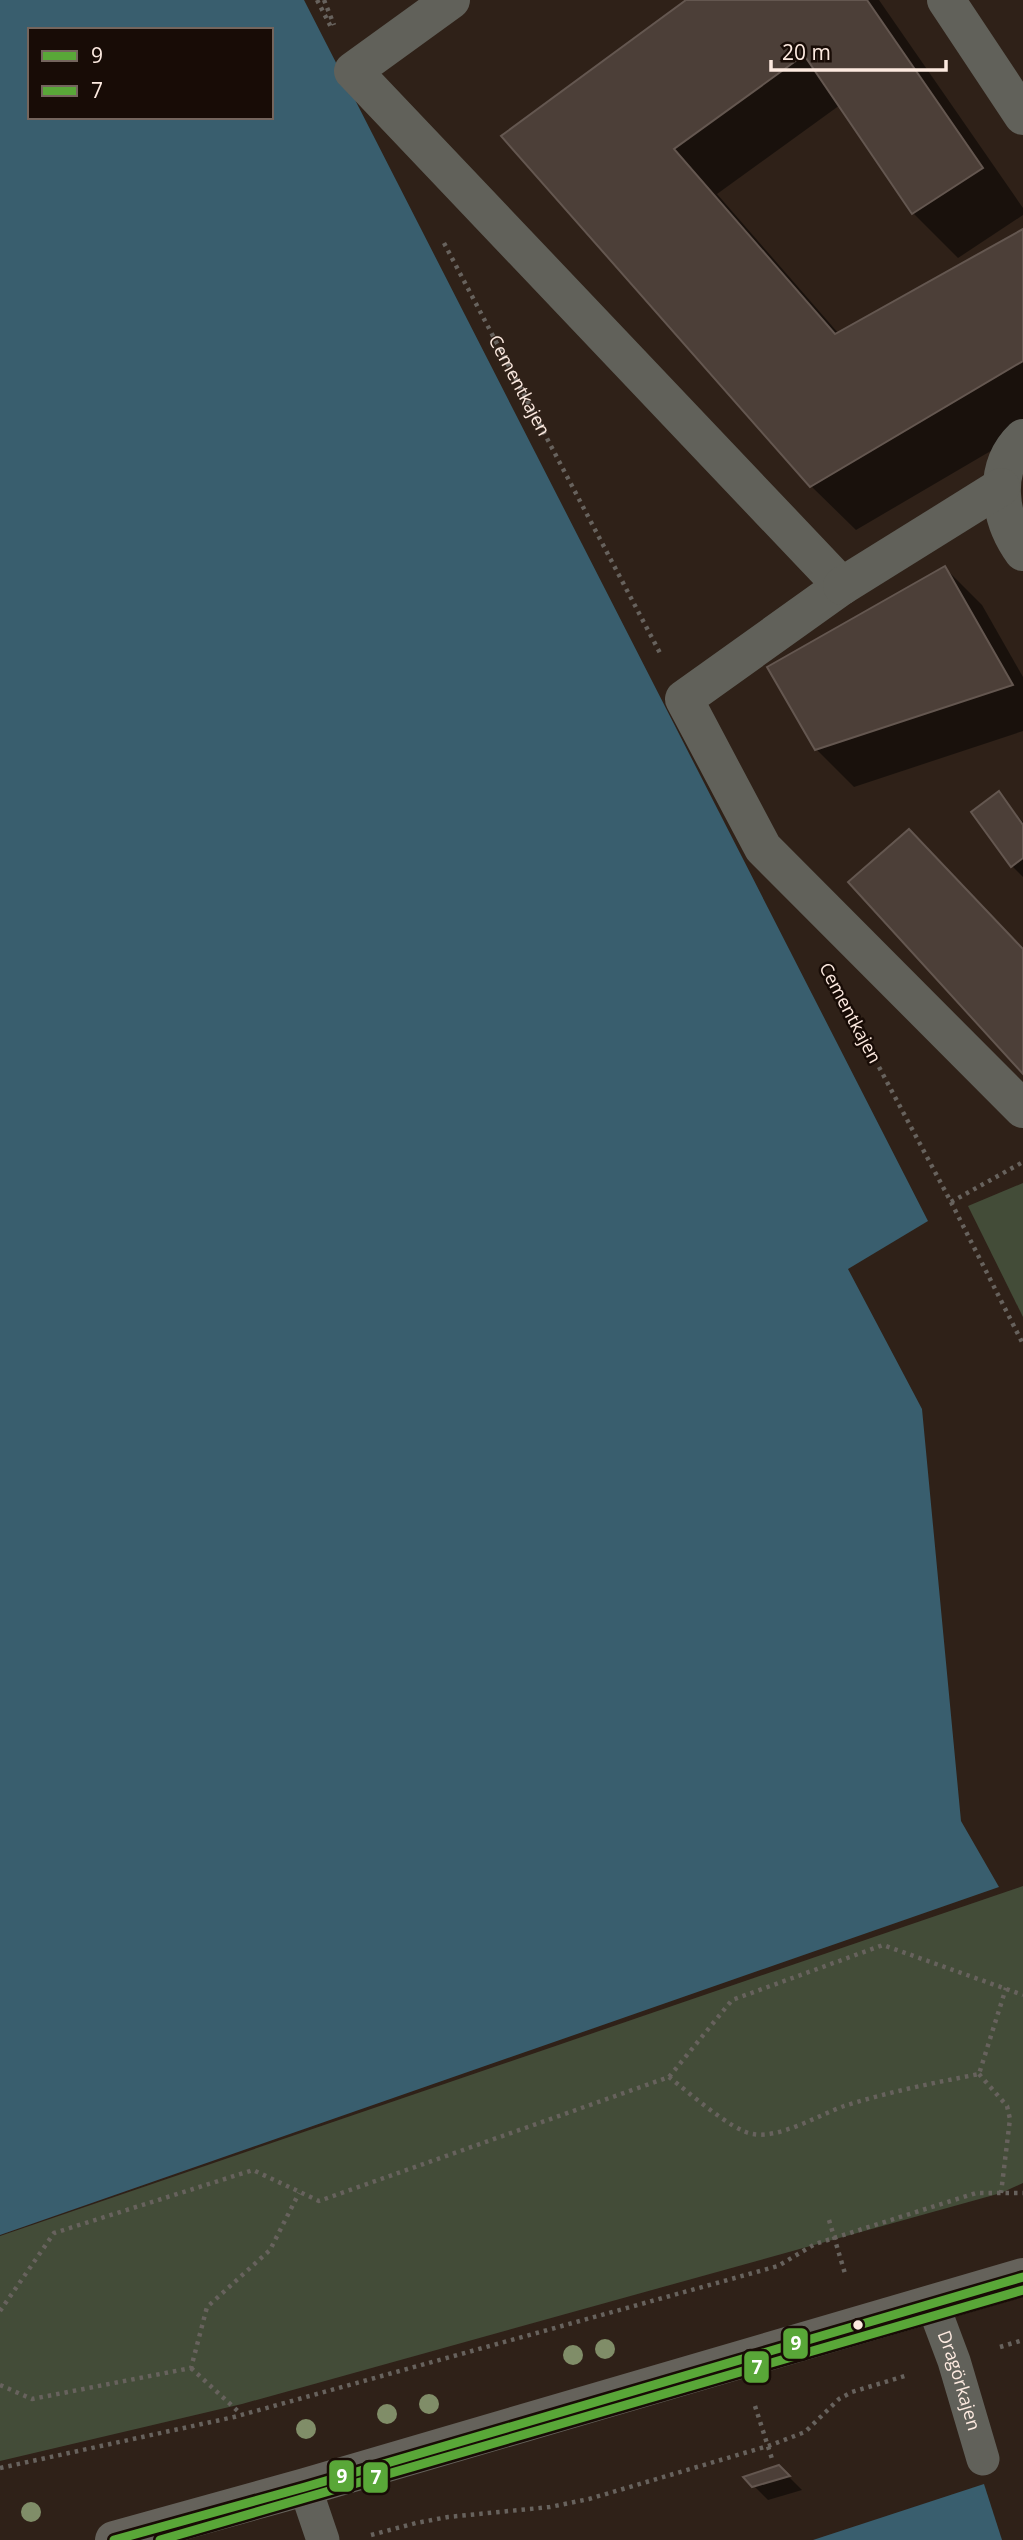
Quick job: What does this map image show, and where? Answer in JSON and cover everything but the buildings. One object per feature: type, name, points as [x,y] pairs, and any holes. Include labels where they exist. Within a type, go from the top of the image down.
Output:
[{"type":"street","points":[[451,0],[353,71],[842,586]]},
{"type":"street","points":[[946,0],[1023,116]]},
{"type":"street","points":[[1023,438],[1006,464],[1001,487],[1004,515],[1016,543],[1023,552]]},
{"type":"street","points":[[1001,487],[842,586],[684,699],[763,848],[1023,1109]]},
{"type":"street","points":[[114,2540],[305,2487],[1023,2277]]},
{"type":"lane","name":"Dragörkajen","points":[[933,2305],[954,2361],[983,2459]]},
{"type":"lane","points":[[305,2487],[323,2540]]},
{"type":"path","name":"Cementkajen","points":[[437,231],[684,699]]},
{"type":"path","name":"Cementkajen","points":[[841,997],[951,1202],[1023,1345]]},
{"type":"path","points":[[951,1202],[1023,1162]]},
{"type":"path","points":[[0,2311],[54,2233],[253,2171],[319,2201],[669,2077],[732,2000],[883,1945],[1023,1995]]},
{"type":"path","points":[[979,2074],[1006,1989]]},
{"type":"path","points":[[669,2077],[736,2127],[753,2134],[777,2132],[842,2107],[893,2092],[979,2074]]},
{"type":"path","points":[[979,2074],[998,2092],[1007,2106],[1010,2119],[1001,2193]]},
{"type":"path","points":[[191,2368],[207,2307],[270,2250],[299,2193]]},
{"type":"path","points":[[0,2469],[241,2414],[778,2266],[815,2244],[976,2193],[1023,2193]]},
{"type":"path","points":[[830,2220],[846,2278]]},
{"type":"path","points":[[367,2536],[448,2517],[551,2507],[589,2499],[768,2446],[805,2432],[839,2399],[852,2392],[1023,2340]]},
{"type":"path","points":[[0,2385],[32,2399],[191,2368]]},
{"type":"path","points":[[191,2368],[241,2414]]},
{"type":"path","points":[[755,2405],[773,2462]]},
{"type":"green space","points":[[1023,1183],[1023,1317],[968,1206]]},
{"type":"green space","points":[[1023,1886],[1023,2183],[1001,2193],[242,2404],[0,2461],[0,2236]]},
{"type":"water","points":[[0,0],[304,0],[928,1221],[848,1269],[922,1409],[961,1821],[999,1887],[0,2235]]},
{"type":"water","points":[[984,2484],[1002,2540],[813,2540]]},
{"type":"transit line","name":"9","points":[[114,2540],[305,2487],[1023,2277]]},
{"type":"transit line","name":"7","points":[[160,2540],[1023,2290]]}]
